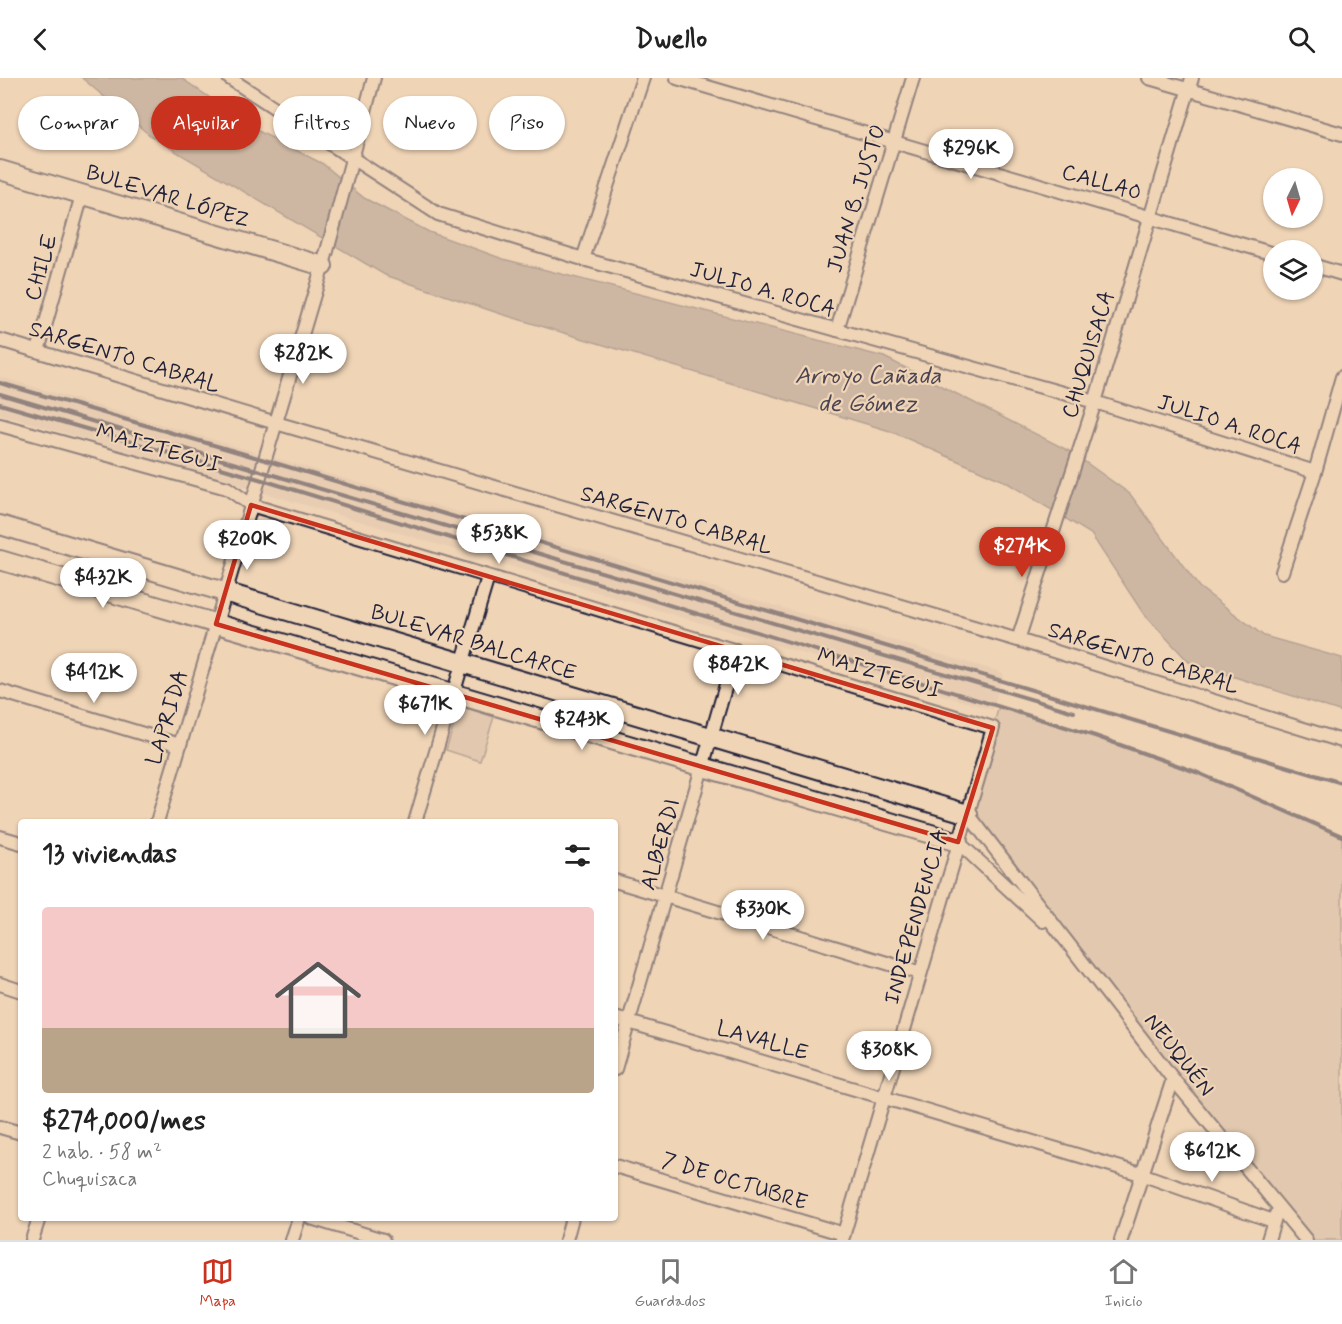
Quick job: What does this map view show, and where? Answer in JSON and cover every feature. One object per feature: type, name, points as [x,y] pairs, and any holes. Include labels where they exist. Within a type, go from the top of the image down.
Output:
[{"type":"main road","name":"BULEVAR LÓPEZ","points":[[0,170],[82,195],[325,259]]},
{"type":"main road","name":"BULEVAR BALCARCE","points":[[0,525],[968,812]]},
{"type":"main road","points":[[0,560],[958,842]]},
{"type":"street","name":"JULIO A. ROCA","points":[[229,78],[320,135],[352,159],[438,214],[583,259],[1095,402],[1315,472]]},
{"type":"street","points":[[251,507],[325,259],[374,78]]},
{"type":"street","points":[[583,259],[643,78]]},
{"type":"street","name":"CALLAO","points":[[677,78],[1263,251]]},
{"type":"street","name":"JUAN B. JUSTO","points":[[837,330],[913,78]]},
{"type":"street","points":[[1149,78],[1191,84],[1342,134]]},
{"type":"street","name":"CHUQUISACA","points":[[1018,640],[1095,402],[1191,84]]},
{"type":"street","name":"CHILE","points":[[38,351],[82,195]]},
{"type":"street","points":[[1323,268],[1342,274]]},
{"type":"street","name":"SARGENTO CABRAL","points":[[0,340],[1018,640],[1342,741]]},
{"type":"street","points":[[1282,573],[1315,472],[1342,377]]},
{"type":"street","name":"MAIZTEGUI","points":[[0,425],[227,488],[251,507],[993,728]]},
{"type":"street","name":"LAPRIDA","points":[[158,819],[251,507]]},
{"type":"street","points":[[416,819],[488,577]]},
{"type":"street","name":"ALBERDI","points":[[618,1058],[736,650]]},
{"type":"street","points":[[0,692],[180,745]]},
{"type":"street","name":"INDEPENDENCIA","points":[[843,1237],[993,728]]},
{"type":"street","name":"NEUQUÉN","points":[[968,812],[1173,1079],[1306,1240]]},
{"type":"street","points":[[0,837],[18,842]]},
{"type":"street","name":"NEUQUÉN","points":[[958,842],[1070,946]]},
{"type":"street","points":[[618,882],[920,973]]},
{"type":"street","points":[[0,984],[18,990]]},
{"type":"street","name":"LAVALLE","points":[[618,1019],[1141,1174],[1273,1221]]},
{"type":"street","points":[[1120,1240],[1173,1079]]},
{"type":"street","points":[[0,1127],[18,1133]]},
{"type":"street","name":"7 DE OCTUBRE","points":[[618,1167],[843,1237]]},
{"type":"street","points":[[1268,1240],[1278,1207]]},
{"type":"street","points":[[32,1240],[38,1221]]},
{"type":"street","points":[[292,1240],[298,1221]]},
{"type":"street","points":[[321,1221],[383,1240]]},
{"type":"street","points":[[566,1240],[571,1221]]},
{"type":"highlighted area","points":[[251,505],[993,728],[958,842],[216,624]]},
{"type":"shaded area","points":[[0,377],[1003,673],[993,710],[0,414]]},
{"type":"shaded area","points":[[460,706],[494,717],[480,761],[446,750]]},
{"type":"shaded area","points":[[999,706],[1095,736],[1196,772],[1342,836],[1342,1240],[1306,1240],[968,814]]},
{"type":"water","name":"Arroyo Cañada de Gómez","points":[[82,78],[181,78],[207,96],[151,96],[151,136],[139,126],[139,96],[103,96]]},
{"type":"water","name":"Arroyo Cañada de Gómez","points":[[261,133],[273,139],[273,150],[295,150],[323,164],[364,198],[429,232],[503,259],[884,357],[1071,452],[1130,494],[1199,587],[1264,636],[1342,658],[1342,712],[1189,662],[1143,613],[1091,534],[1006,482],[890,431],[501,314],[385,275],[173,150],[261,150]]},
{"type":"railway","points":[[0,383],[265,460],[1342,783]]},
{"type":"railway","points":[[0,394],[1074,712]]},
{"type":"railway","points":[[0,404],[259,479],[1095,736],[1196,772],[1342,836]]}]
